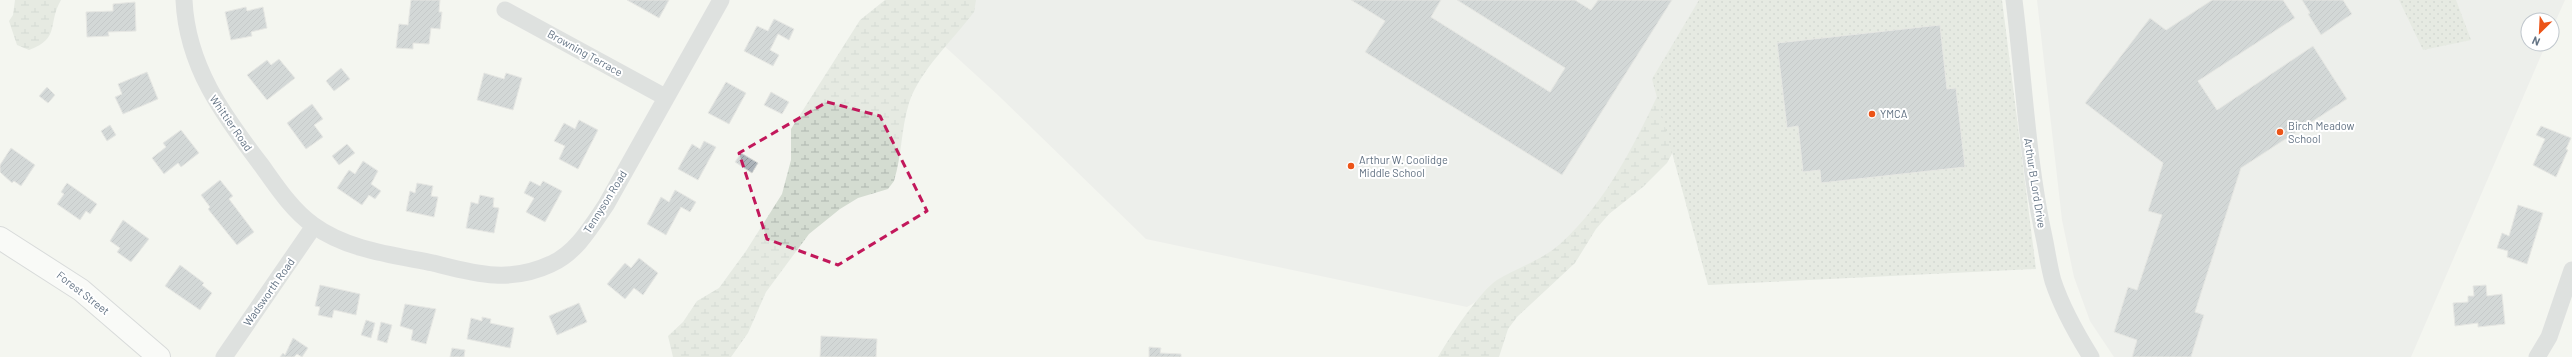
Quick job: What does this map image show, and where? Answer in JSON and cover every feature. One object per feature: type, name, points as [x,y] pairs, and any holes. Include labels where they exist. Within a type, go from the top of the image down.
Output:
[{"type":"street","name":"Whittier Road","points":[[184,0],[187,34],[192,52],[211,95],[287,200],[314,226]]},
{"type":"street","name":"Tennyson Road","points":[[314,226],[358,247],[478,273],[518,274],[541,268],[565,256],[595,222],[721,0]]},
{"type":"street","name":"Arthur B Lord Drive","points":[[2014,0],[2022,66],[2028,150],[2037,206],[2053,280],[2066,311],[2091,357]]},
{"type":"street","name":"Browning Terrace","points":[[505,10],[665,97]]},
{"type":"street","name":"Wadsworth Road","points":[[224,357],[314,226]]},
{"type":"street","name":"Forest Street","points":[[0,238],[81,290],[159,357]]},
{"type":"street","points":[[2537,357],[2549,337],[2572,270]]},
{"type":"highlighted area","points":[[827,102],[880,116],[927,211],[838,265],[767,239],[739,153]]},
{"type":"shaded area","name":"Arthur W. Coolidge Middle School","points":[[894,0],[1732,0],[1588,236],[1467,307],[1146,239],[999,96]]},
{"type":"shaded area","name":"Birch Meadow School","points":[[2037,0],[2565,0],[2560,12],[2520,12],[2520,52],[2543,52],[2411,357],[2114,357],[2090,321],[2074,277],[2062,220]]},
{"type":"green space","points":[[15,0],[61,0],[57,9],[52,30],[46,40],[29,50],[17,45],[9,21],[13,15]]},
{"type":"green space","points":[[885,0],[976,0],[974,12],[929,67],[914,91],[906,113],[899,162],[894,181],[888,189],[858,198],[840,209],[809,234],[766,292],[748,333],[731,357],[673,357],[668,336],[683,322],[697,301],[719,288],[746,251],[782,194],[791,160],[791,129],[860,20]]},
{"type":"green space","points":[[1699,0],[2002,0],[2036,269],[1708,285],[1652,79]]},
{"type":"green space","points":[[2399,0],[2456,0],[2471,40],[2423,50]]},
{"type":"green space","points":[[1664,82],[1674,150],[1667,163],[1643,187],[1609,214],[1596,229],[1575,263],[1517,317],[1508,329],[1499,357],[1438,357],[1449,338],[1465,316],[1490,286],[1497,280],[1553,250],[1593,209],[1607,189],[1632,147]]},
{"type":"building","points":[[411,0],[440,0],[439,12],[442,12],[440,29],[431,28],[429,44],[413,43],[413,49],[396,48],[399,24],[408,25]]},
{"type":"building","points":[[627,0],[669,0],[659,18]]},
{"type":"building","points":[[1351,0],[1441,0],[1431,17],[1550,92],[1565,68],[1457,0],[1575,0],[1591,10],[1598,0],[1672,0],[1562,175],[1365,52],[1385,21]]},
{"type":"building","points":[[2212,0],[2283,0],[2295,18],[2198,81],[2217,110],[2313,46],[2347,99],[2241,168],[2195,312],[2204,315],[2191,357],[2132,357],[2137,340],[2114,332],[2128,287],[2137,290],[2162,215],[2148,211],[2163,163],[2085,103],[2150,18],[2166,30]]},
{"type":"building","points":[[2302,0],[2343,0],[2352,14],[2321,35],[2308,14],[2310,13]]},
{"type":"building","points":[[135,2],[136,31],[108,32],[109,36],[87,37],[86,12],[113,11],[113,4]]},
{"type":"building","points":[[246,7],[247,11],[263,7],[267,28],[251,32],[252,36],[231,40],[225,12]]},
{"type":"building","points":[[774,19],[794,29],[789,40],[778,34],[770,50],[779,55],[773,66],[744,51],[757,26],[768,31]]},
{"type":"building","name":"YMCA","points":[[1940,25],[1947,89],[1956,88],[1965,167],[1821,183],[1820,170],[1803,172],[1798,126],[1787,128],[1777,43]]},
{"type":"building","points":[[279,59],[295,78],[267,100],[247,75],[267,60],[271,65]]},
{"type":"building","points":[[341,68],[350,79],[334,91],[326,81]]},
{"type":"building","points":[[147,72],[158,99],[123,114],[115,97],[122,94],[118,84]]},
{"type":"building","points":[[484,73],[504,79],[506,73],[522,78],[513,110],[477,100]]},
{"type":"building","points":[[726,82],[746,93],[729,124],[708,113]]},
{"type":"building","points":[[47,87],[55,95],[48,103],[39,96]]},
{"type":"building","points":[[771,92],[789,102],[782,114],[764,105]]},
{"type":"building","points":[[312,104],[323,119],[314,125],[323,137],[306,149],[287,123]]},
{"type":"building","points":[[579,120],[598,130],[578,169],[559,159],[565,146],[554,141],[564,123],[575,129]]},
{"type":"building","points":[[110,125],[116,135],[107,141],[101,131]]},
{"type":"building","points":[[2541,126],[2571,138],[2566,149],[2568,150],[2556,177],[2533,165],[2545,139],[2536,135]]},
{"type":"building","points":[[181,130],[199,153],[181,167],[178,163],[164,174],[152,158],[166,147],[163,143]]},
{"type":"building","points":[[704,141],[716,147],[698,180],[678,169],[692,144],[700,149]]},
{"type":"building","points":[[347,144],[355,153],[339,165],[332,156]]},
{"type":"building","points":[[11,148],[35,165],[21,186],[14,181],[12,183],[0,172],[0,165]]},
{"type":"building","points":[[741,153],[758,163],[752,173],[735,162]]},
{"type":"building","points":[[363,161],[378,171],[371,184],[381,191],[375,199],[369,195],[362,205],[337,188],[349,170],[355,174]]},
{"type":"building","points":[[220,180],[233,196],[229,199],[254,232],[237,245],[208,209],[210,207],[201,195]]},
{"type":"building","points":[[530,181],[540,186],[543,181],[562,191],[545,222],[526,212],[534,198],[524,193]]},
{"type":"building","points":[[67,183],[97,204],[90,214],[86,211],[80,220],[57,204],[64,194],[61,192]]},
{"type":"building","points":[[417,183],[433,186],[431,196],[438,197],[434,217],[406,211],[410,191],[415,193]]},
{"type":"building","points":[[675,190],[696,202],[690,212],[681,207],[666,235],[647,224],[661,197],[669,202]]},
{"type":"building","points":[[480,195],[494,198],[493,207],[499,208],[494,233],[466,228],[471,202],[478,204]]},
{"type":"building","points":[[2518,205],[2543,213],[2527,264],[2507,257],[2508,251],[2497,248],[2502,233],[2509,236]]},
{"type":"building","points":[[123,220],[149,239],[131,262],[117,252],[120,248],[110,241]]},
{"type":"building","points":[[639,258],[658,273],[643,295],[634,288],[625,299],[607,284],[625,263],[631,268]]},
{"type":"building","points":[[180,265],[204,283],[202,285],[212,293],[200,310],[165,286]]},
{"type":"building","points":[[320,285],[360,294],[356,315],[334,310],[332,318],[318,315],[320,307],[315,306]]},
{"type":"building","points":[[2486,285],[2487,296],[2502,294],[2505,324],[2478,327],[2478,323],[2455,326],[2453,303],[2468,302],[2468,296],[2474,296],[2473,286]]},
{"type":"building","points":[[579,303],[587,322],[557,335],[549,316]]},
{"type":"building","points":[[405,304],[436,309],[426,344],[411,340],[413,330],[400,326]]},
{"type":"building","points":[[482,317],[491,319],[490,323],[514,328],[510,348],[467,339],[471,318],[482,321]]},
{"type":"building","points":[[366,320],[375,323],[371,338],[361,335]]},
{"type":"building","points":[[381,322],[392,325],[387,343],[377,340]]},
{"type":"building","points":[[821,336],[877,339],[876,357],[820,357]]},
{"type":"building","points":[[293,338],[308,348],[302,357],[297,354],[294,357],[280,357],[283,353],[285,355]]},
{"type":"building","points":[[1149,347],[1161,348],[1160,353],[1181,354],[1181,357],[1149,357]]},
{"type":"building","points":[[452,348],[465,350],[464,357],[450,357]]},
{"type":"place","name":"YMCA","points":[[1872,114]]},
{"type":"place","name":"Birch Meadow School","points":[[2280,132]]},
{"type":"place","name":"Arthur W. Coolidge Middle School","points":[[1351,166]]}]
